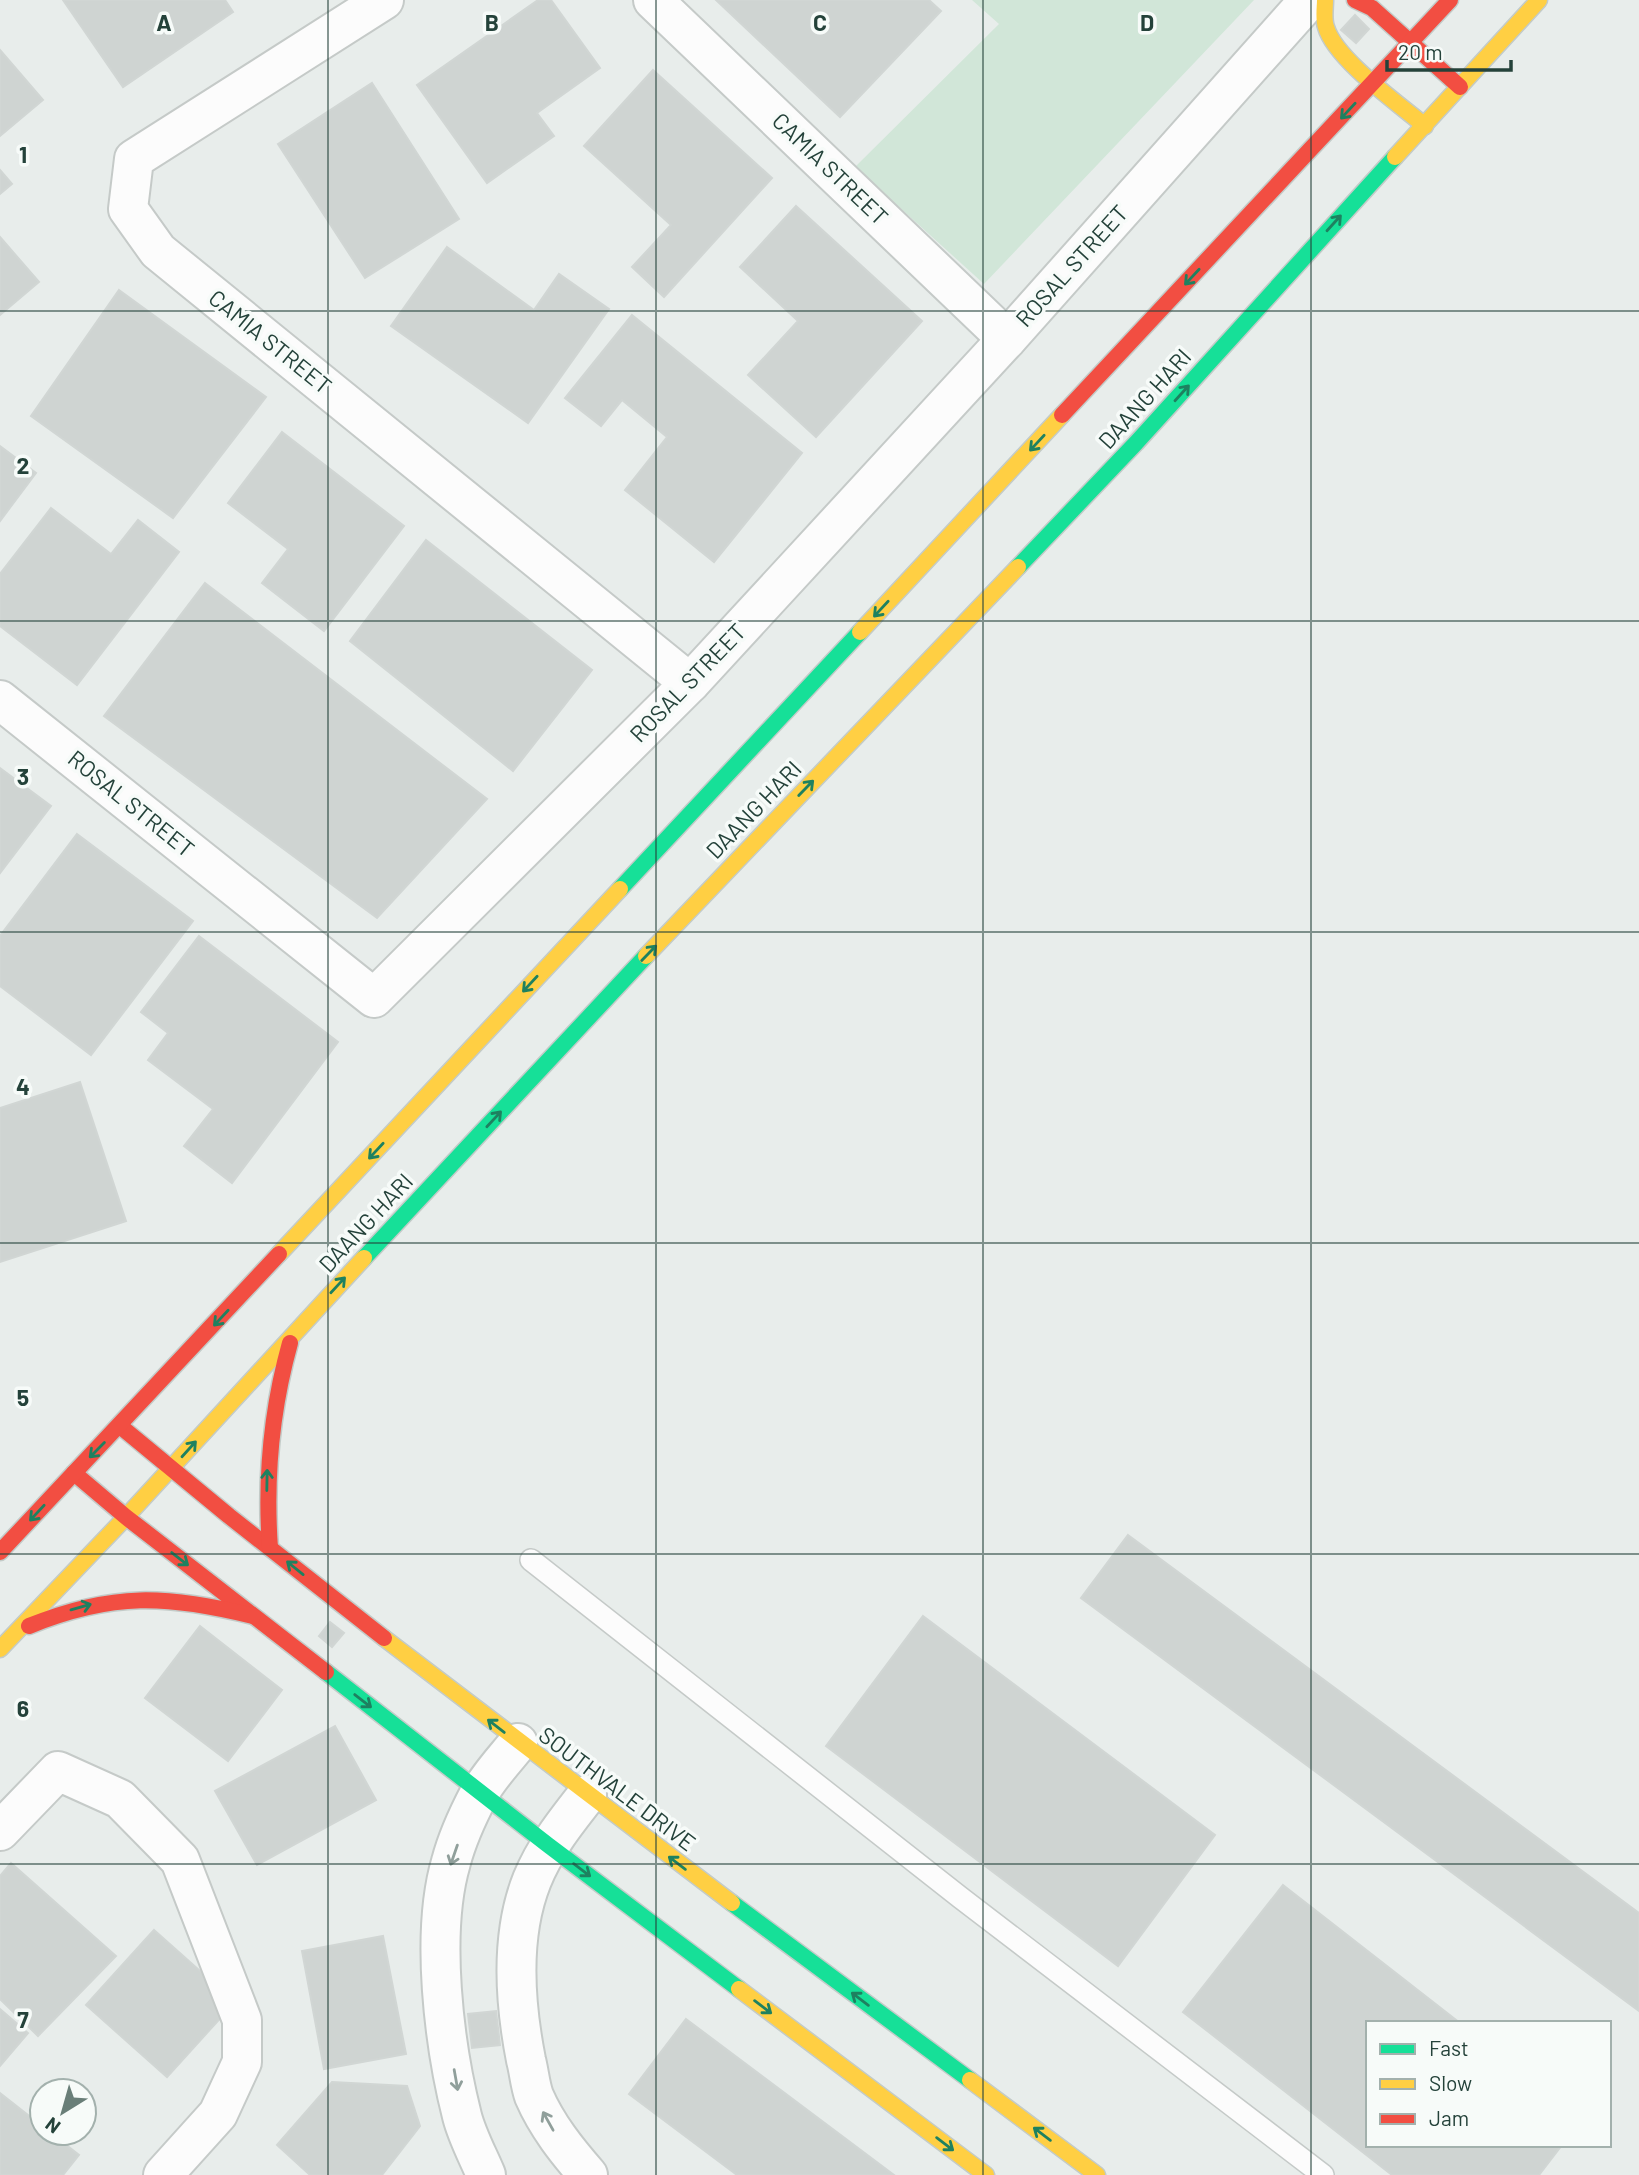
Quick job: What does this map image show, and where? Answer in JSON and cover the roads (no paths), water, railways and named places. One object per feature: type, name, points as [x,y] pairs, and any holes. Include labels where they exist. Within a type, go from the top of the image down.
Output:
[{"type":"main road","points":[[1325,0],[1325,26],[1335,46],[1425,126]]},
{"type":"main road","points":[[1355,0],[1371,8],[1460,88]]},
{"type":"main road","name":"DAANG HARI","points":[[0,1552],[1450,0]]},
{"type":"main road","name":"DAANG HARI","points":[[0,1649],[126,1517],[636,966],[1136,443],[1539,0]]},
{"type":"main road","points":[[270,1548],[266,1505],[271,1419],[279,1377],[292,1335]]},
{"type":"main road","name":"SOUTHVALE DRIVE","points":[[120,1426],[170,1469],[518,1743],[1097,2175]]},
{"type":"main road","points":[[74,1474],[548,1845],[986,2175]]},
{"type":"main road","points":[[17,1631],[54,1614],[92,1603],[133,1599],[173,1599],[253,1616]]},
{"type":"street","name":"CAMIA STREET","points":[[384,0],[134,159],[128,209],[158,251],[690,684]]},
{"type":"street","name":"CAMIA STREET","points":[[653,0],[1007,339]]},
{"type":"street","name":"ROSAL STREET","points":[[0,700],[374,998],[690,684],[1007,339],[1308,0]]},
{"type":"street","points":[[486,2175],[463,2118],[448,2036],[441,1959],[443,1907],[450,1864],[480,1792],[518,1743]]},
{"type":"street","points":[[0,1831],[58,1770],[120,1799],[180,1860],[242,2020],[242,2062],[218,2114],[163,2175]]},
{"type":"street","points":[[587,1795],[548,1845],[531,1883],[516,1959],[519,2027],[533,2095],[562,2147],[589,2175]]},
{"type":"lane","points":[[531,1560],[961,1898],[1323,2175]]}]
